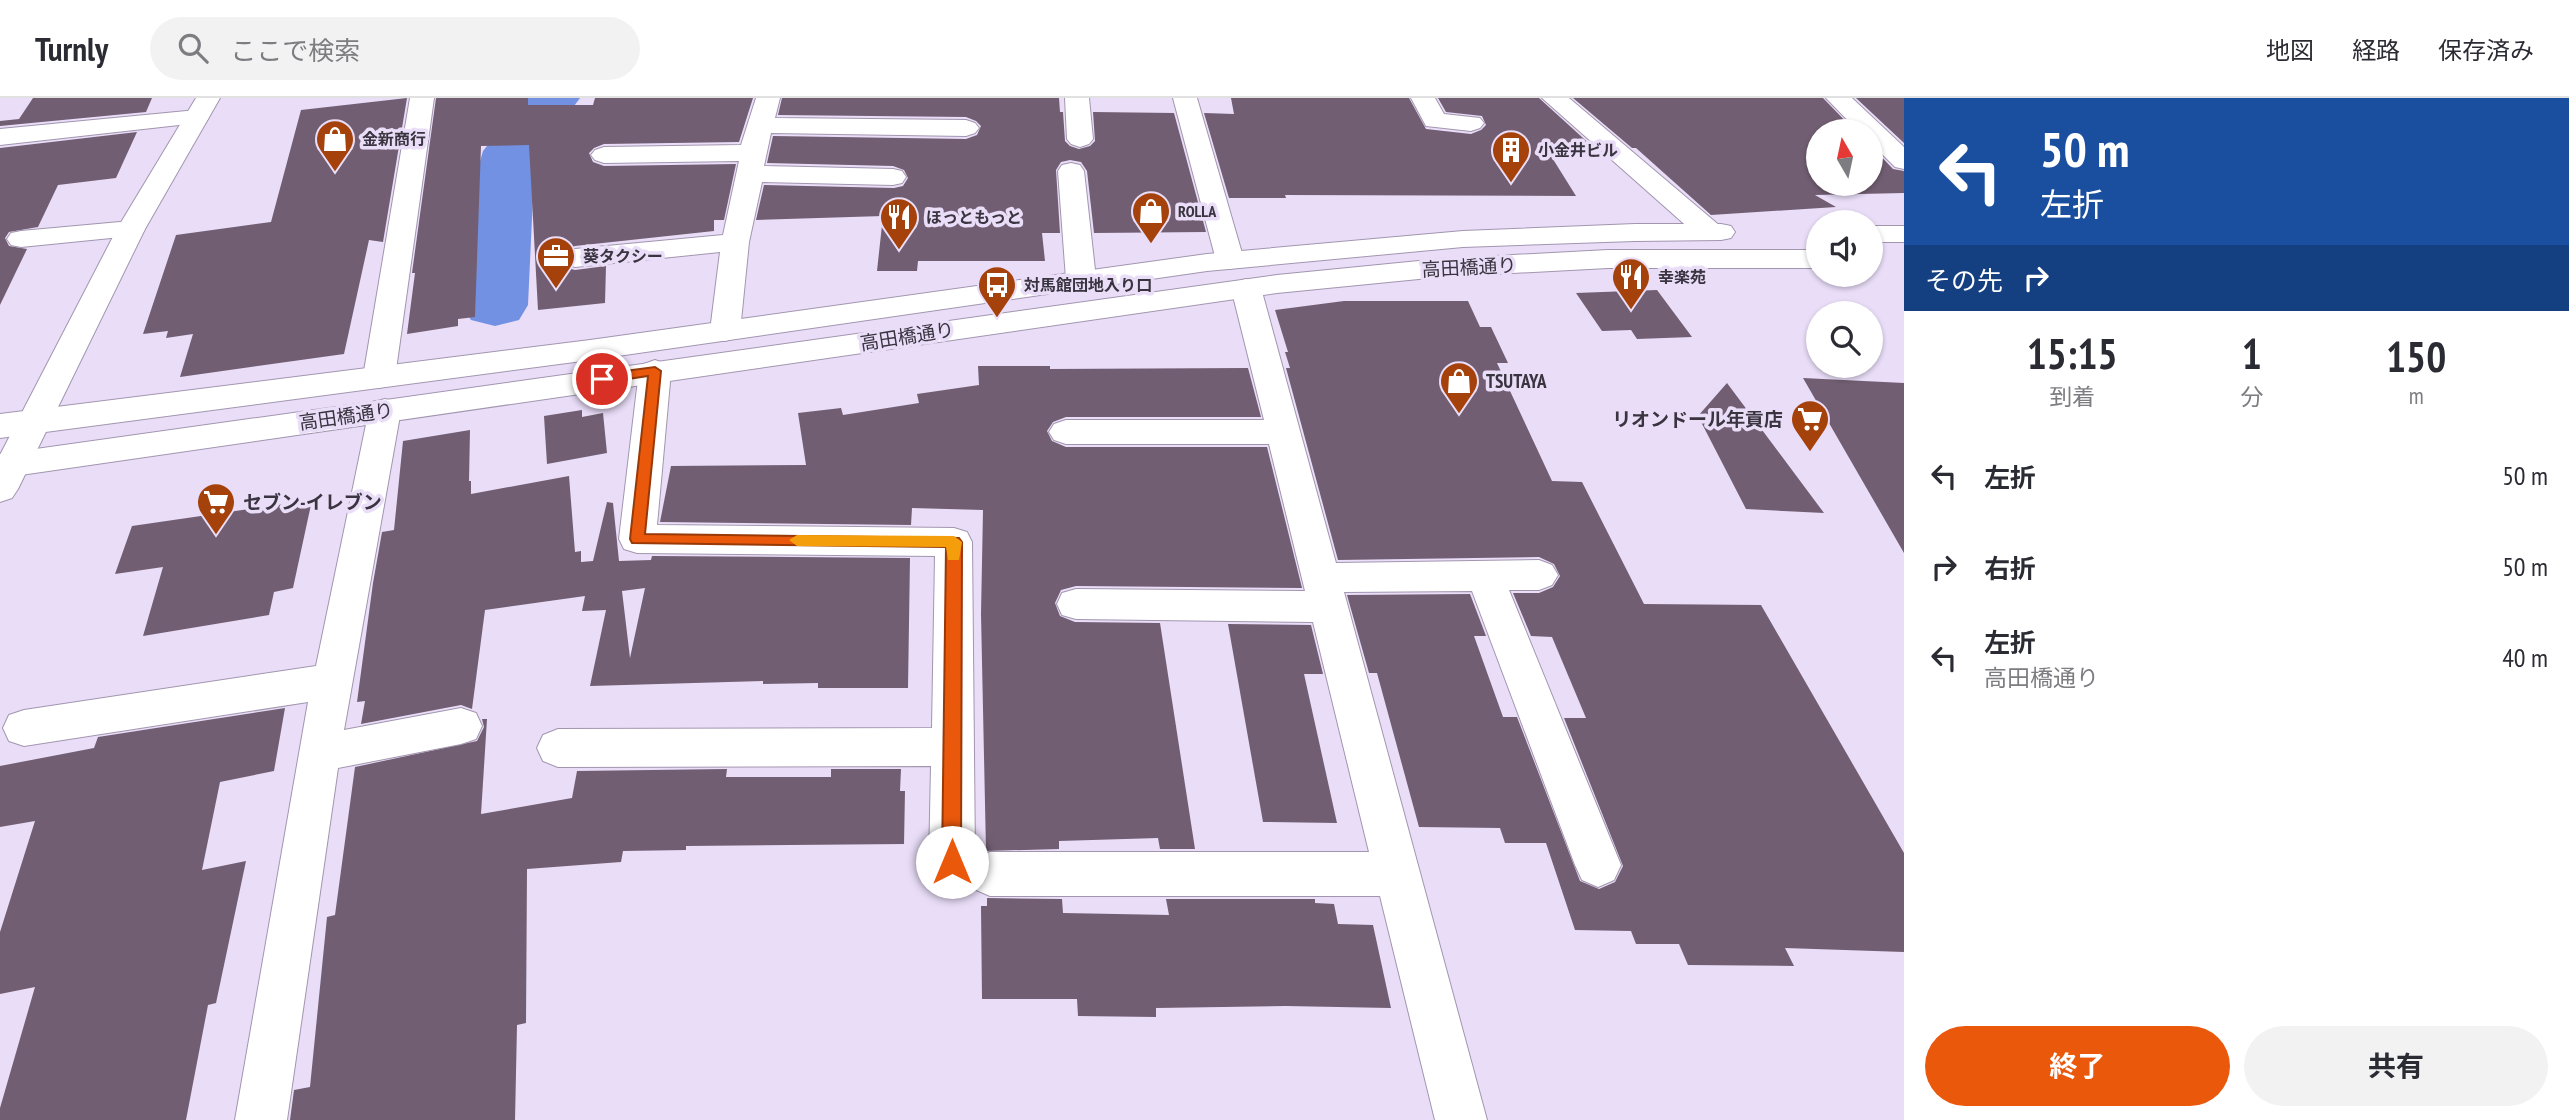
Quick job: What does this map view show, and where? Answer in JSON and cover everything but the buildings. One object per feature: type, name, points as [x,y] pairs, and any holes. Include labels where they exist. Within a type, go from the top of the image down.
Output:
[{"type":"main road","points":[[261,1120],[319,753],[382,394],[422,98]]},
{"type":"main road","points":[[725,331],[735,242],[768,98]]},
{"type":"main road","points":[[1077,98],[1080,139]]},
{"type":"main road","points":[[1185,98],[1283,432],[1461,1120]]},
{"type":"main road","points":[[1423,98],[1435,121],[1471,123]]},
{"type":"main road","points":[[1554,98],[1710,232]]},
{"type":"main road","points":[[1838,98],[1904,161]]},
{"type":"main road","points":[[0,137],[202,108]]},
{"type":"main road","points":[[3,472],[34,422],[131,229],[202,108]]},
{"type":"main road","points":[[760,125],[966,128]]},
{"type":"main road","points":[[604,155],[752,164],[893,177]]},
{"type":"main road","points":[[1071,171],[1081,279]]},
{"type":"main road","points":[[21,239],[131,229]]},
{"type":"main road","name":"高田橋通り","points":[[0,426],[655,371],[1238,274],[1488,236],[1610,231],[1806,233]]},
{"type":"main road","points":[[1883,234],[1904,234]]},
{"type":"main road","points":[[575,258],[735,242]]},
{"type":"main road","name":"高田橋通り","points":[[3,472],[382,394],[725,331],[1081,279],[1620,259],[1806,258]]},
{"type":"main road","points":[[1883,259],[1904,259]]},
{"type":"main road","points":[[655,371],[637,539],[954,542],[951,747],[971,868],[1398,874]]},
{"type":"main road","points":[[0,415],[34,422]]},
{"type":"main road","points":[[1066,432],[1283,432]]},
{"type":"main road","points":[[1076,604],[1325,593],[1485,576],[1539,575]]},
{"type":"main road","points":[[1485,576],[1598,865]]},
{"type":"main road","points":[[24,729],[332,681]]},
{"type":"main road","points":[[319,753],[461,726]]},
{"type":"main road","points":[[558,748],[951,747]]},
{"type":"waterway","points":[[495,305],[505,175],[512,151],[553,98]]},
{"type":"slow traffic","points":[[797,540],[954,542],[954,556]]},
{"type":"place","name":"金新商行","points":[[335,173]]},
{"type":"place","name":"小金井ビル","points":[[1511,184]]},
{"type":"place","name":"ROLLA","points":[[1151,245]]},
{"type":"place","name":"ほっともっと","points":[[899,251]]},
{"type":"place","name":"葵タクシー","points":[[556,290]]},
{"type":"place","name":"幸楽苑","points":[[1631,311]]},
{"type":"place","name":"対馬館団地入り口","points":[[997,319]]},
{"type":"place","name":"TSUTAYA","points":[[1459,415]]},
{"type":"place","name":"リオンドール年貢店","points":[[1810,453]]},
{"type":"place","name":"セブン-イレブン","points":[[216,536]]},
{"type":"route","points":[[602,379],[655,371],[637,539],[954,542],[952,862]]}]
